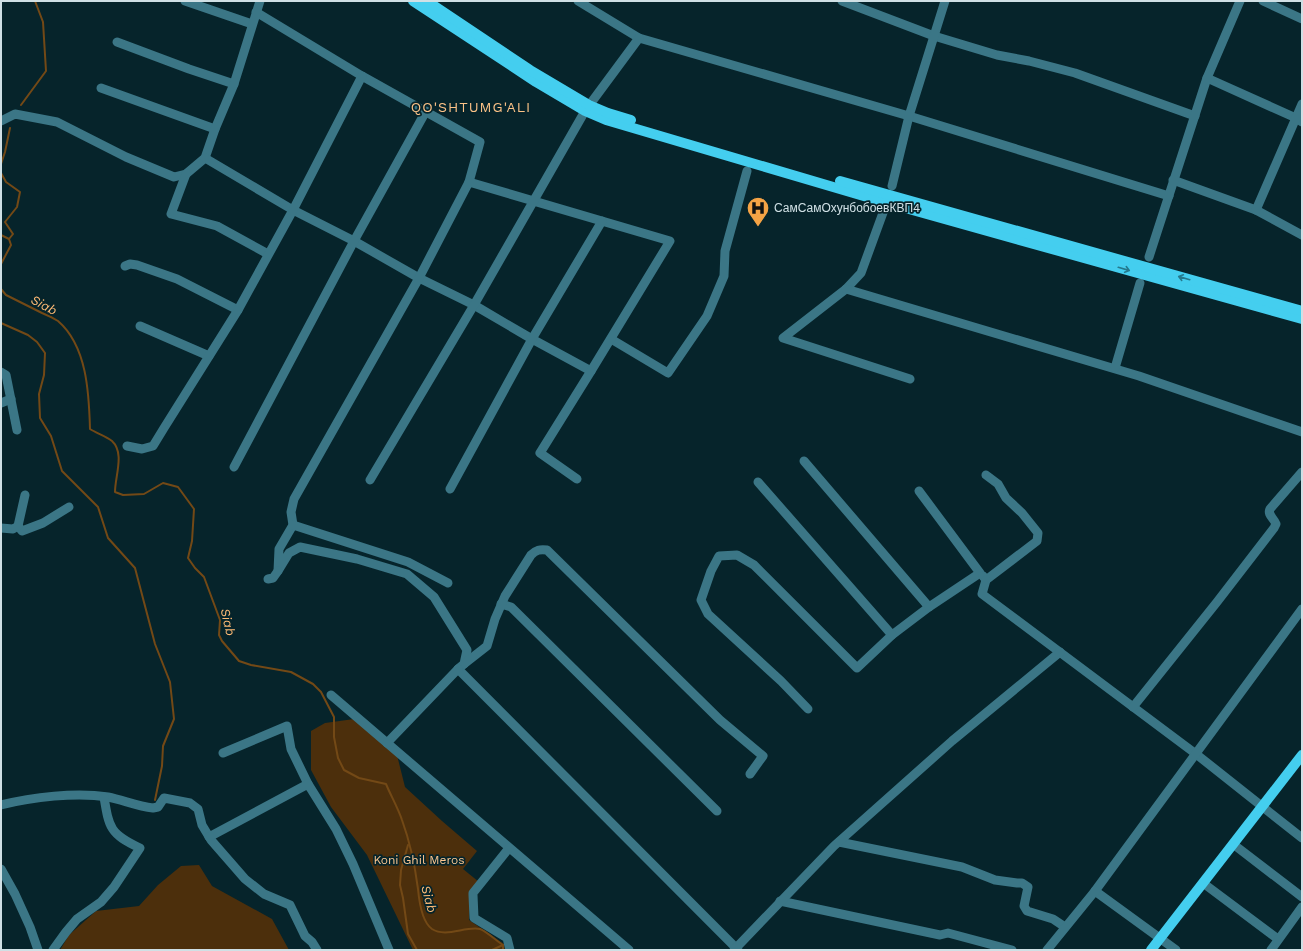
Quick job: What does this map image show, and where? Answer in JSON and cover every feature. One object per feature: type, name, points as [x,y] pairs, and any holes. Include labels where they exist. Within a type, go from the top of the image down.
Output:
[{"type":"main road","points":[[413,1],[536,82],[587,108],[890,196],[1302,311]]},
{"type":"main road","points":[[427,1],[606,120],[884,202],[1302,319]]},
{"type":"main road","points":[[1152,950],[1302,755]]},
{"type":"street","points":[[185,1],[252,24]]},
{"type":"street","points":[[1,121],[15,114],[57,122],[126,157],[174,177],[186,174],[205,158],[215,129],[234,84],[260,1]]},
{"type":"street","points":[[579,1],[640,38],[909,116],[1169,196]]},
{"type":"street","points":[[842,1],[934,36],[997,55],[1030,61],[1075,73],[1195,116]]},
{"type":"street","points":[[892,186],[909,116],[945,1]]},
{"type":"street","points":[[1149,257],[1207,78],[1240,1]]},
{"type":"street","points":[[1263,1],[1302,19]]},
{"type":"street","points":[[256,12],[362,76],[480,142],[469,182],[418,278],[294,499],[291,512],[293,525],[279,549],[278,571]]},
{"type":"street","points":[[370,480],[474,305],[587,108],[640,38]]},
{"type":"street","points":[[117,42],[234,84]]},
{"type":"street","points":[[127,446],[142,449],[153,446],[238,310],[293,210],[362,76]]},
{"type":"street","points":[[1207,78],[1299,120]]},
{"type":"street","points":[[101,88],[215,129]]},
{"type":"street","points":[[1256,210],[1299,120],[1302,104]]},
{"type":"street","points":[[234,467],[354,241],[426,112]]},
{"type":"street","points":[[205,158],[293,210],[354,241],[418,278],[474,305],[532,339],[592,371]]},
{"type":"street","points":[[611,339],[668,373],[707,316],[724,276],[725,251],[747,171]]},
{"type":"street","points":[[186,174],[171,214],[217,226],[268,254]]},
{"type":"street","points":[[1173,180],[1256,210],[1302,235]]},
{"type":"street","points":[[469,182],[670,241],[592,371],[540,453],[577,479]]},
{"type":"street","points":[[884,210],[861,273],[846,289],[783,338],[910,379]]},
{"type":"street","points":[[450,489],[532,339],[602,221]]},
{"type":"street","points":[[124,266],[130,264],[137,265],[177,280],[238,310]]},
{"type":"street","points":[[1115,368],[1140,284]]},
{"type":"street","points":[[846,289],[1115,368],[1302,432]]},
{"type":"street","points":[[140,326],[209,356]]},
{"type":"street","points":[[1,372],[6,375],[17,430]]},
{"type":"street","points":[[1,403],[11,399]]},
{"type":"street","points":[[804,461],[929,607]]},
{"type":"street","points":[[1133,707],[1219,600],[1274,528],[1276,524],[1275,520],[1270,515],[1269,511],[1302,472]]},
{"type":"street","points":[[808,709],[781,681],[708,614],[701,600],[711,571],[719,556],[737,555],[754,565],[857,668],[892,635],[929,607],[983,577],[1037,541],[1038,533],[1022,513],[1006,498],[998,484],[986,475]]},
{"type":"street","points":[[758,482],[892,635]]},
{"type":"street","points":[[919,490],[983,577],[982,594],[1196,754],[1302,838]]},
{"type":"street","points":[[1,528],[13,529],[18,526],[25,495]]},
{"type":"street","points":[[18,526],[22,531],[43,523],[69,507]]},
{"type":"street","points":[[293,525],[408,562],[448,583]]},
{"type":"street","points":[[268,579],[273,578],[289,553],[300,547],[357,559],[407,574],[434,597],[467,650],[461,667]]},
{"type":"street","points":[[387,743],[461,667],[487,646],[495,619],[505,596],[531,556],[536,551],[541,549],[547,550],[720,720],[763,756],[750,774]]},
{"type":"street","points":[[501,604],[512,607],[717,811]]},
{"type":"street","points":[[1047,950],[1095,891],[1302,609]]},
{"type":"street","points":[[461,667],[736,949],[780,901],[839,842],[952,741],[1060,652]]},
{"type":"street","points":[[331,695],[629,950]]},
{"type":"street","points":[[223,753],[287,726],[291,749],[308,784],[336,829],[389,950]]},
{"type":"street","points":[[209,837],[308,784]]},
{"type":"street","points":[[1,805],[18,801],[88,794],[104,796],[153,808],[158,807],[164,798],[190,804],[198,809],[202,825],[209,837],[245,879],[264,894],[290,905],[305,936],[312,942],[317,950]]},
{"type":"street","points":[[53,950],[77,919],[101,902],[114,887],[140,848],[122,839],[115,833],[107,816],[104,796]]},
{"type":"street","points":[[839,842],[962,867],[995,880],[1022,883],[1028,886],[1024,906],[1027,910],[1053,919],[1065,927]]},
{"type":"street","points":[[1233,844],[1302,897]]},
{"type":"street","points":[[510,848],[473,893],[474,918],[507,938],[510,950]]},
{"type":"street","points":[[1,869],[24,914],[38,950]]},
{"type":"street","points":[[1203,883],[1278,939]]},
{"type":"street","points":[[1095,891],[1176,950]]},
{"type":"street","points":[[780,901],[940,935],[948,933],[1012,950]]},
{"type":"street","points":[[1271,950],[1302,907]]},
{"type":"green space","name":"Koni Ghil Meros","points":[[354,719],[397,755],[405,787],[477,851],[463,869],[479,882],[471,892],[469,920],[504,944],[505,950],[413,950],[367,855],[331,807],[311,770],[311,731],[325,723]]},
{"type":"green space","points":[[199,865],[212,886],[272,919],[289,950],[60,950],[69,935],[96,911],[139,906],[158,885],[181,866]]},
{"type":"waterway","points":[[21,105],[46,71],[43,22],[35,1]]},
{"type":"waterway","points":[[1,164],[10,128]]},
{"type":"waterway","points":[[1,173],[6,182],[20,192],[17,207],[5,222],[13,234],[9,239]]},
{"type":"waterway","name":"Siab","points":[[1,235],[9,239],[11,245],[1,264]]},
{"type":"waterway","name":"Siab","points":[[1,289],[6,295],[58,321],[68,331],[75,343],[81,357],[87,386],[90,429],[112,441],[118,452],[119,458],[115,492],[123,495],[144,494],[163,483],[178,487],[194,509],[192,541],[188,558],[204,577],[220,620],[219,635],[222,641],[239,661],[251,665],[291,672],[313,684],[321,692],[334,717],[334,737],[338,758],[344,770],[359,778],[386,784],[400,816],[407,837],[414,863],[420,905],[423,916],[429,926],[432,929],[443,932],[480,929],[503,945],[492,950]]},
{"type":"waterway","points":[[1,323],[28,335],[37,342],[45,353],[44,375],[39,394],[40,418],[51,436],[62,471],[98,507],[108,538],[135,568],[155,644],[170,682],[174,719],[163,746],[162,766],[155,800]]},
{"type":"waterway","points":[[408,845],[401,870],[400,885],[408,934],[417,950]]},
{"type":"waterway","name":"Siab","points":[[503,945],[503,950]]},
{"type":"place","name":"СамСамОхунбобоевКВП4","points":[[758,228]]},
{"type":"district","name":"QO'SHTUMG'ALI","points":[[471,107]]}]
